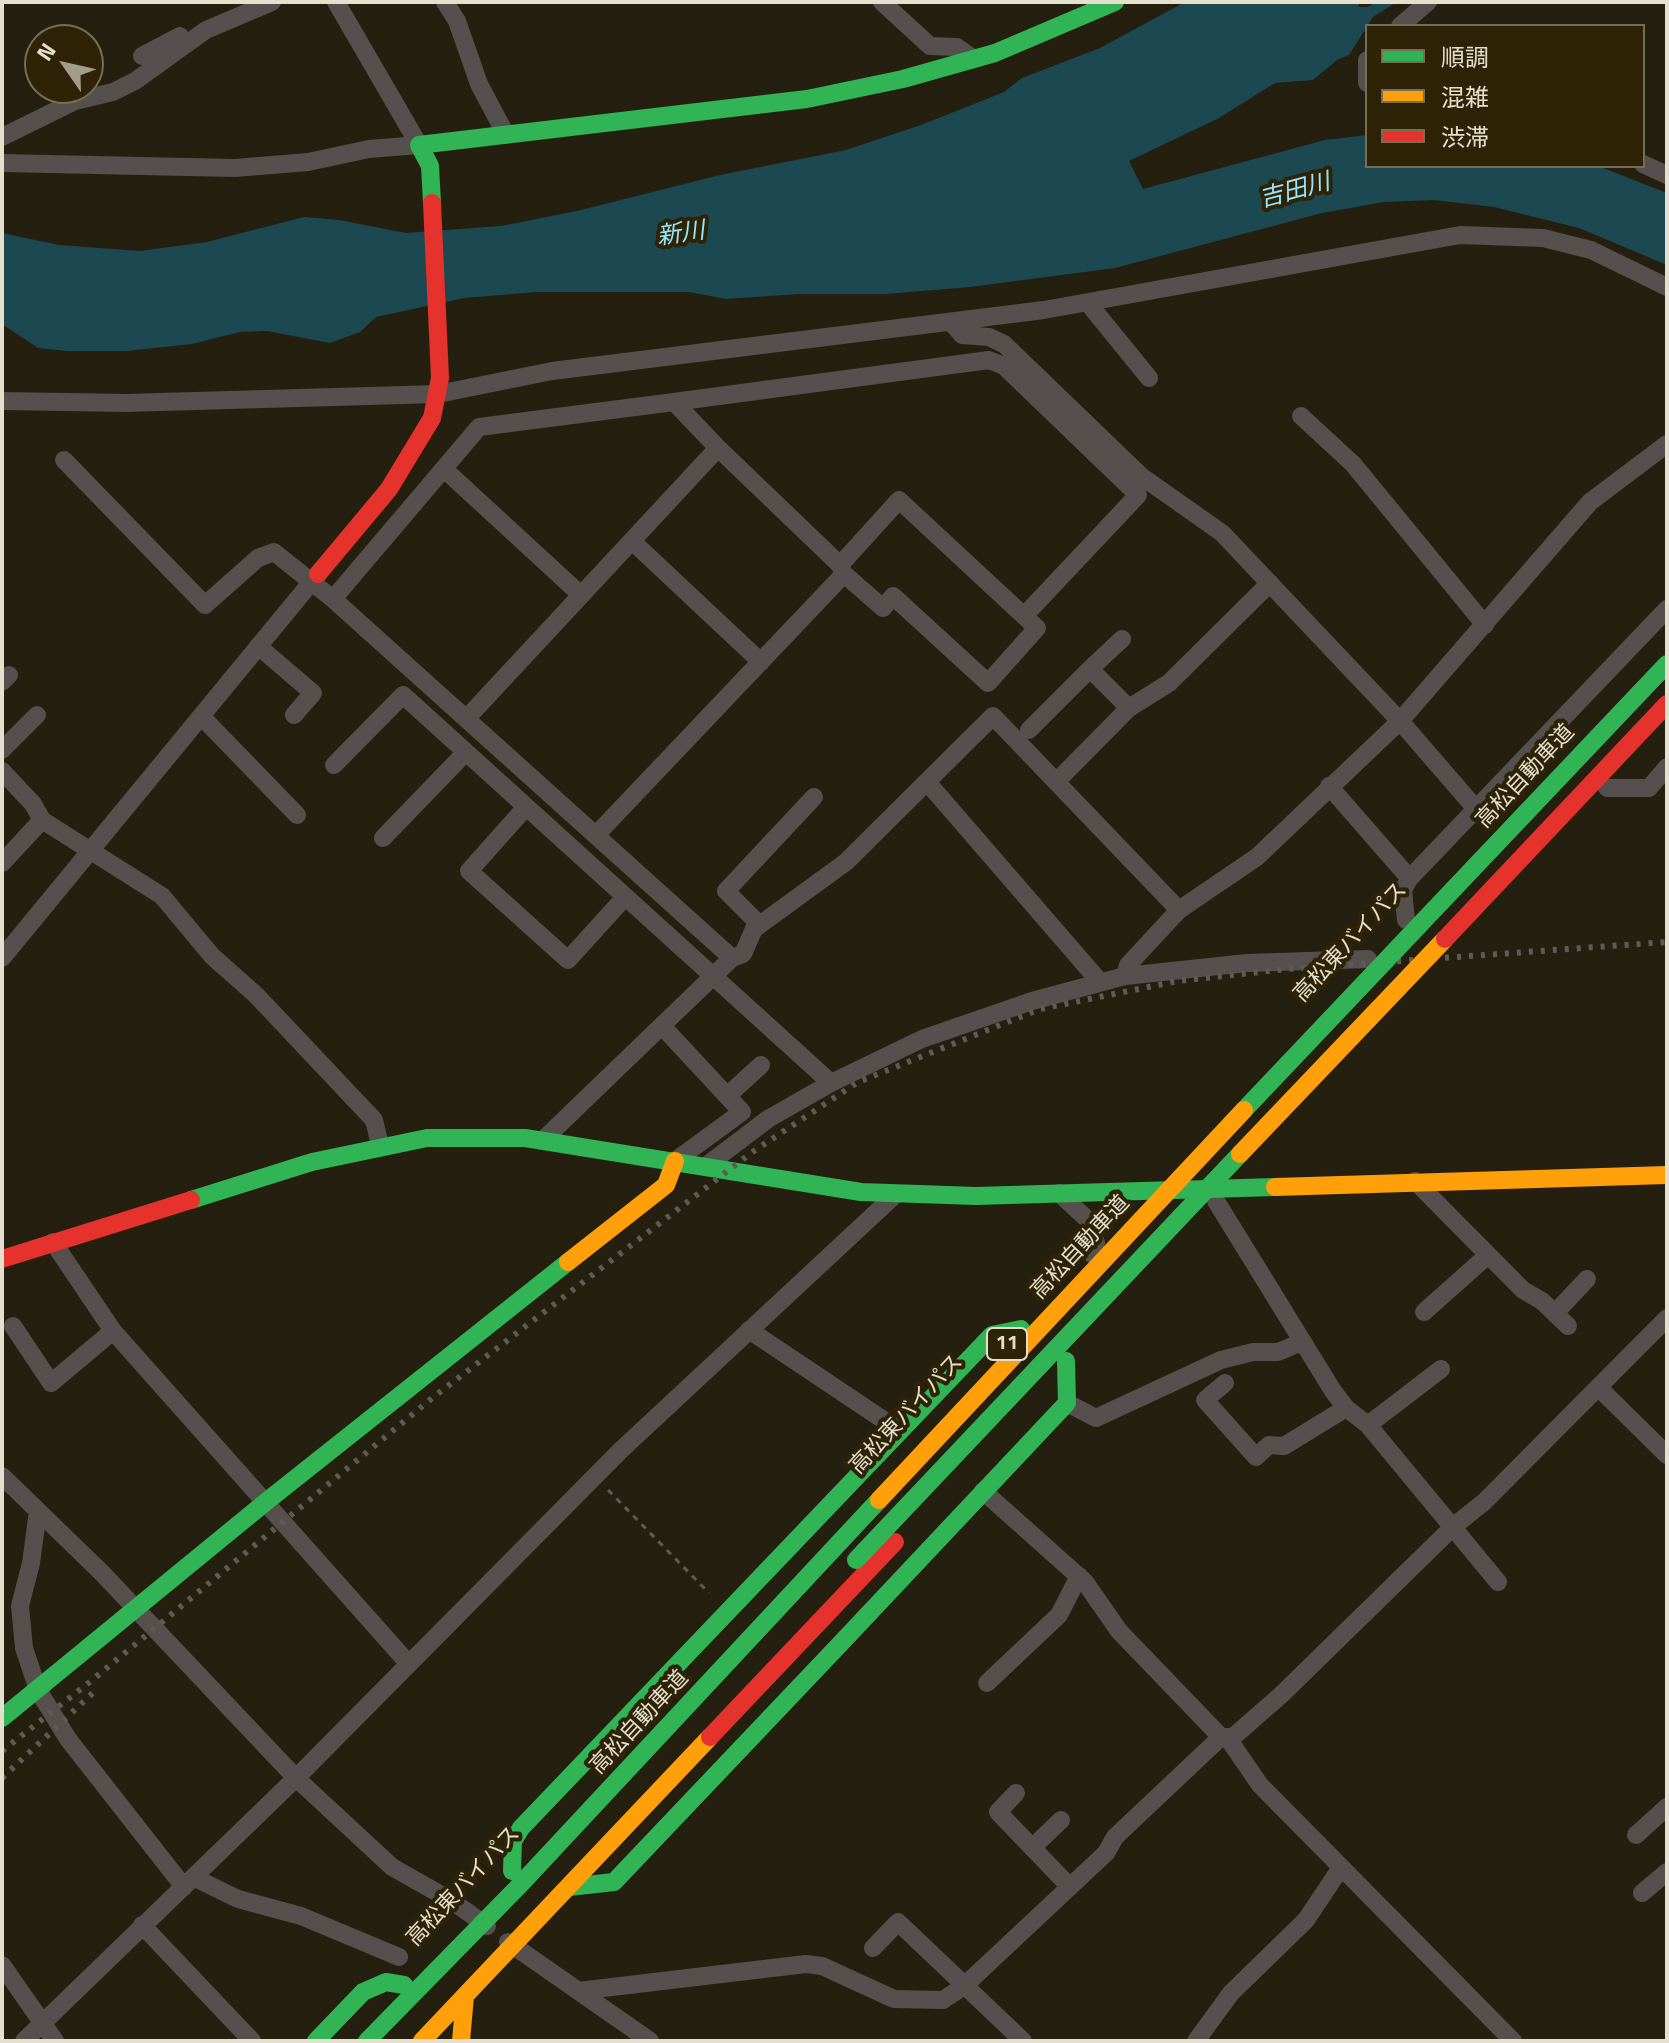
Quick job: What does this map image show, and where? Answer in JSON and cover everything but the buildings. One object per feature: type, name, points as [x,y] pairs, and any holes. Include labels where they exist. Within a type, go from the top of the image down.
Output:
[{"type":"main road","points":[[316,578],[389,489],[432,418],[439,386],[430,166],[419,145],[807,99],[903,79],[974,59],[1115,2]]},
{"type":"main road","name":"高松東バイパス","points":[[346,2041],[472,1914],[1368,959],[1667,645]]},
{"type":"main road","name":"高松自動車道","points":[[367,2041],[528,1876],[1176,1181],[1667,664]]},
{"type":"main road","name":"高松自動車道","points":[[414,2035],[737,1686],[1667,704]]},
{"type":"main road","name":"11","points":[[414,2035],[465,1996],[513,1946],[1667,725]]},
{"type":"main road","points":[[2,1259],[380,1145],[477,1136],[542,1141],[861,1192],[896,1194],[1151,1190],[1222,1195],[1415,1181],[1667,1175]]},
{"type":"main road","points":[[2,1718],[267,1501],[666,1185],[675,1161]]},
{"type":"main road","points":[[512,1871],[513,1841],[521,1828],[992,1335],[1021,1329]]},
{"type":"main road","points":[[569,1887],[614,1882],[842,1642],[1067,1403],[1066,1361]]},
{"type":"main road","points":[[820,1621],[842,1642]]},
{"type":"main road","points":[[316,2041],[363,1992],[386,1982],[404,1985]]},
{"type":"main road","points":[[461,2041],[465,1996]]},
{"type":"street","points":[[142,56],[169,44],[202,20],[238,2]]},
{"type":"street","points":[[2,137],[75,101],[113,92],[135,81],[206,30],[272,2]]},
{"type":"street","points":[[2,163],[235,168],[308,162],[369,149],[419,145],[336,2]]},
{"type":"street","points":[[445,2],[457,21],[479,84],[506,135]]},
{"type":"street","points":[[882,2],[930,46],[957,47],[974,59]]},
{"type":"street","points":[[1402,24],[1428,2]]},
{"type":"street","points":[[2,146],[24,163]]},
{"type":"street","points":[[1645,165],[1667,175]]},
{"type":"street","points":[[2,401],[126,403],[439,386],[952,323],[1088,303],[1460,235],[1543,238],[1591,250],[1667,287]]},
{"type":"street","points":[[1088,303],[1149,378]]},
{"type":"street","points":[[952,323],[962,335],[989,337],[1004,344],[1141,476],[1222,533],[1400,721],[1477,810]]},
{"type":"street","points":[[333,599],[479,427],[989,360],[1004,366],[1138,495],[1024,616]]},
{"type":"street","points":[[596,835],[761,662],[842,570],[899,500],[1037,628],[988,683],[893,596],[883,608],[842,570],[718,448],[674,402]]},
{"type":"street","points":[[1301,416],[1353,464],[1485,625]]},
{"type":"street","points":[[1125,976],[1128,965],[1179,910],[1257,857],[1400,721],[1590,502],[1667,444]]},
{"type":"street","points":[[466,719],[718,448]]},
{"type":"street","points":[[64,460],[205,605],[258,558],[274,552],[316,578],[333,599],[732,958]]},
{"type":"street","points":[[444,469],[581,595]]},
{"type":"street","points":[[632,541],[761,662]]},
{"type":"street","points":[[2,958],[316,578]]},
{"type":"street","points":[[1056,782],[1129,708],[1169,683],[1270,583]]},
{"type":"street","points":[[1406,920],[1403,890],[1409,879],[1667,609]]},
{"type":"street","points":[[1029,730],[1122,639]]},
{"type":"street","points":[[258,646],[313,693],[294,715]]},
{"type":"street","points":[[1090,669],[1129,708]]},
{"type":"street","points":[[334,765],[403,695],[831,1083]]},
{"type":"street","points":[[2,750],[37,715]]},
{"type":"street","points":[[201,716],[297,815]]},
{"type":"street","points":[[754,929],[846,862],[993,716],[1179,910]]},
{"type":"street","points":[[383,838],[466,752]]},
{"type":"street","points":[[1607,788],[1649,788],[1667,767]]},
{"type":"street","points":[[2,771],[33,804],[42,820],[162,896],[212,956],[256,995],[374,1120],[380,1145]]},
{"type":"street","points":[[927,782],[1100,982]]},
{"type":"street","points":[[1329,786],[1404,872]]},
{"type":"street","points":[[542,1141],[732,958],[743,954],[757,922],[726,891],[814,797]]},
{"type":"street","points":[[526,807],[469,871],[568,960],[625,897]]},
{"type":"street","points":[[2,863],[42,820]]},
{"type":"street","points":[[706,1166],[768,1119],[831,1083],[922,1039],[1032,1001],[1125,976],[1247,963],[1368,959]]},
{"type":"street","points":[[662,1026],[742,1112],[675,1161]]},
{"type":"street","points":[[727,1096],[761,1065]]},
{"type":"street","points":[[1415,1181],[1523,1290],[1562,1319],[1587,1279]]},
{"type":"street","points":[[1059,1193],[1088,1220],[1096,1243],[1092,1254]]},
{"type":"street","points":[[24,2041],[296,1778],[594,1476],[896,1194]]},
{"type":"street","points":[[1222,1195],[1302,1342],[1346,1408],[1368,1425],[1498,1582]]},
{"type":"street","points":[[53,1242],[113,1331],[408,1663]]},
{"type":"street","points":[[1424,1312],[1488,1255]]},
{"type":"street","points":[[578,1991],[806,1964],[822,1966],[894,1999],[943,2000],[964,1986],[1070,1887],[1106,1853],[1115,1837],[1224,1737],[1233,1737],[1281,1695],[1454,1526],[1484,1502],[1667,1318]]},
{"type":"street","points":[[13,1326],[51,1383],[113,1331]]},
{"type":"street","points":[[749,1330],[900,1431]]},
{"type":"street","points":[[1067,1403],[1096,1418],[1221,1360],[1253,1352],[1278,1352],[1302,1342]]},
{"type":"street","points":[[1368,1425],[1441,1369]]},
{"type":"street","points":[[1225,1383],[1205,1400],[1256,1457],[1269,1445],[1284,1446],[1346,1408]]},
{"type":"street","points":[[1598,1387],[1667,1455]]},
{"type":"street","points":[[2,1476],[137,1610],[296,1778],[392,1867],[472,1914],[650,2041]]},
{"type":"street","points":[[983,1491],[1079,1576],[1119,1631],[1224,1737],[1260,1785],[1513,2041]]},
{"type":"street","points":[[38,1511],[31,1563],[20,1606],[24,1648],[38,1690],[68,1739],[189,1882],[301,1916],[399,1957]]},
{"type":"street","points":[[987,1683],[1059,1615],[1079,1576]]},
{"type":"street","points":[[1016,1793],[998,1812],[1070,1887]]},
{"type":"street","points":[[1636,1835],[1667,1807]]},
{"type":"street","points":[[1032,1848],[1061,1820]]},
{"type":"street","points":[[1196,2041],[1231,1993],[1306,1920],[1340,1869]]},
{"type":"street","points":[[1642,1893],[1667,1872]]},
{"type":"street","points":[[873,1948],[904,1915],[964,1986],[1023,2041]]},
{"type":"street","points":[[142,1925],[252,2041]]},
{"type":"street","points":[[2,1965],[40,2025],[55,2041]]},
{"type":"path","points":[[594,1476],[719,1602]]},
{"type":"water","points":[[1185,2],[1360,2],[1358,7],[1368,7],[1376,2],[1397,2],[1365,24],[1365,30],[1349,55],[1337,60],[1313,80],[1275,83],[1219,118],[1129,161],[1143,189],[1325,140],[1365,135],[1365,168],[1603,168],[1667,193],[1667,265],[1579,228],[1494,207],[1434,200],[1384,202],[1322,213],[1115,268],[970,287],[885,294],[799,294],[726,299],[689,292],[537,292],[464,298],[376,317],[360,332],[330,343],[267,331],[240,332],[192,344],[127,351],[67,351],[38,348],[2,324],[2,233],[59,245],[140,251],[207,242],[304,217],[339,220],[406,233],[501,226],[577,211],[720,175],[846,150],[1004,92],[1022,78],[1100,48]]},
{"type":"railway","points":[[2,1751],[431,1399],[751,1153],[858,1082],[1040,1009],[1178,981],[1287,969],[1667,942]]},
{"type":"railway","points":[[2,1778],[97,1689]]},
{"type":"traffic: fast","points":[[432,203],[430,166],[419,145],[807,99],[903,79],[995,53],[1115,2]]},
{"type":"traffic: fast","points":[[1244,1110],[1667,664]]},
{"type":"traffic: fast","points":[[191,1200],[312,1162],[427,1138],[525,1138],[861,1192],[976,1196],[1275,1187]]},
{"type":"traffic: fast","points":[[856,1560],[1240,1154]]},
{"type":"traffic: fast","points":[[2,1718],[267,1501],[568,1262]]},
{"type":"traffic: fast","points":[[512,1871],[513,1841],[521,1828],[992,1335],[1021,1329]]},
{"type":"traffic: fast","points":[[569,1887],[614,1882],[842,1642],[1067,1403],[1066,1361]]},
{"type":"traffic: fast","points":[[367,2041],[517,1888],[879,1500]]},
{"type":"traffic: fast","points":[[316,2041],[363,1992],[386,1982],[404,1985]]},
{"type":"traffic: slow","points":[[1240,1154],[1445,939]]},
{"type":"traffic: slow","points":[[879,1500],[1244,1110]]},
{"type":"traffic: slow","points":[[568,1262],[666,1185],[675,1161]]},
{"type":"traffic: slow","points":[[1275,1187],[1667,1175]]},
{"type":"traffic: slow","points":[[422,2041],[710,1737]]},
{"type":"traffic: slow","points":[[461,2041],[465,1996]]},
{"type":"traffic: jam","points":[[318,574],[389,489],[432,418],[440,378],[432,203]]},
{"type":"traffic: jam","points":[[1445,939],[1667,704]]},
{"type":"traffic: jam","points":[[2,1259],[191,1200]]},
{"type":"traffic: jam","points":[[710,1737],[895,1542]]},
{"type":"water label","name":"吉田川","points":[[1295,192]]},
{"type":"water label","name":"新川","points":[[681,235]]}]
